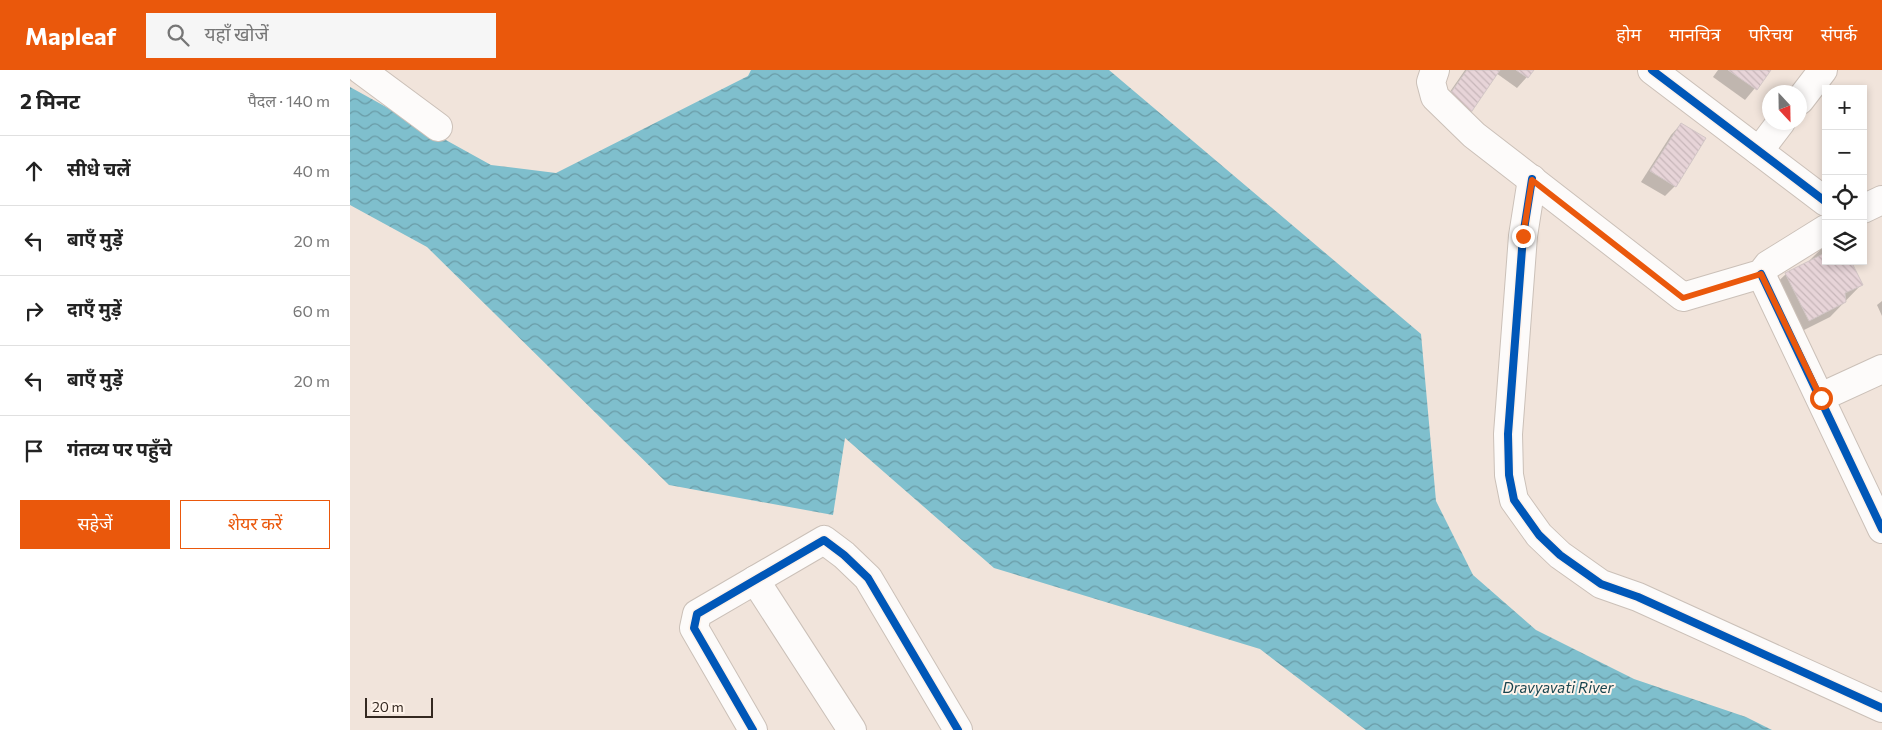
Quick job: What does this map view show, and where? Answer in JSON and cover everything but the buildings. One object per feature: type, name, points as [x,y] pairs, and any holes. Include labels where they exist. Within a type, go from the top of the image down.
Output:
[{"type":"street","points":[[361,70],[438,127]]},
{"type":"street","points":[[1435,70],[1431,82],[1436,97],[1474,135],[1683,298],[1761,274],[1768,265],[1822,231]]},
{"type":"street","points":[[1652,70],[1822,199]]},
{"type":"street","points":[[1807,91],[1823,70]]},
{"type":"street","points":[[1758,151],[1775,130]]},
{"type":"street","points":[[1532,180],[1523,236],[1508,434],[1509,475],[1514,500],[1522,514],[1539,535],[1560,555],[1601,584],[1638,597],[1882,708]]},
{"type":"street","points":[[1867,206],[1882,200]]},
{"type":"street","points":[[1761,274],[1882,529]]},
{"type":"street","points":[[1821,398],[1882,369]]},
{"type":"street","points":[[753,730],[694,628],[697,614],[824,540],[838,550],[868,578],[953,728]]},
{"type":"street","points":[[755,580],[852,730]]},
{"type":"water","name":"Dravyavati River","points":[[751,70],[1109,70],[1421,334],[1436,501],[1473,575],[1536,630],[1634,679],[1746,717],[1772,730],[1366,730],[1260,649],[994,568],[845,438],[833,515],[669,485],[427,247],[350,205],[350,87],[491,165],[556,173],[748,76]]},
{"type":"cycle path","points":[[1652,70],[1822,199]]},
{"type":"cycle path","points":[[1532,179],[1523,236],[1508,434],[1509,475],[1514,500],[1539,535],[1560,555],[1601,584],[1638,597],[1882,708]]},
{"type":"cycle path","points":[[1761,274],[1882,529]]},
{"type":"cycle path","points":[[753,730],[694,628],[697,614],[824,540],[844,555],[868,578],[958,730]]},
{"type":"route","points":[[1523,236],[1532,180],[1683,298],[1761,274],[1821,398]]}]
